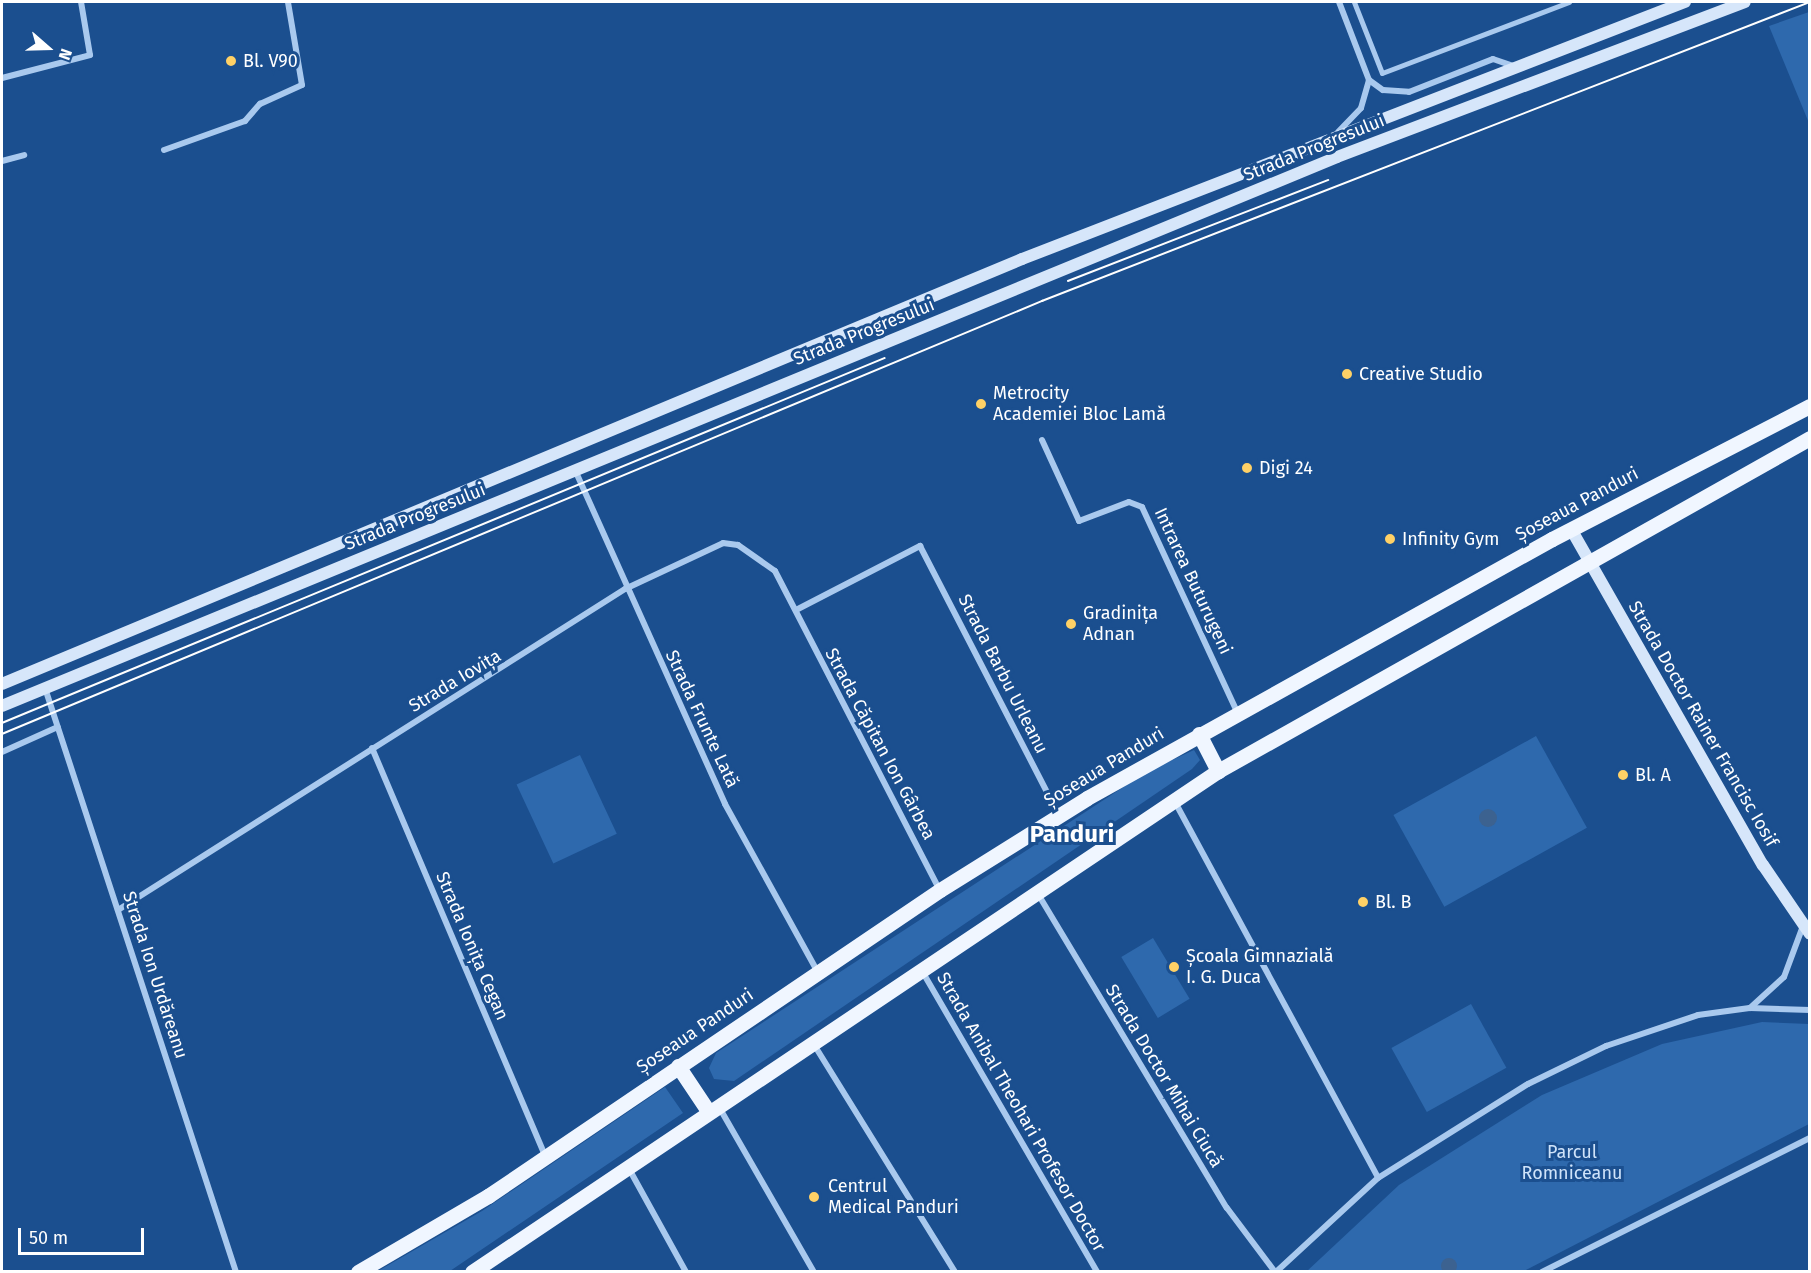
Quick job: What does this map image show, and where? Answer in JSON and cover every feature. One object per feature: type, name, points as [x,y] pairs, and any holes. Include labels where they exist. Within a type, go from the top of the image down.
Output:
[{"type":"main road","name":"Strada Progresului","points":[[2,684],[566,449],[1337,133],[1684,2]]},
{"type":"main road","name":"Strada Progresului","points":[[2,706],[1210,209],[1744,2]]},
{"type":"main road","points":[[1203,188],[1210,209]]},
{"type":"main road","name":"Șoseaua Panduri","points":[[358,1272],[544,1156],[940,890],[1059,815],[1237,712],[1571,529],[1809,406]]},
{"type":"main road","points":[[472,1272],[712,1107],[1173,799],[1218,771],[1809,438]]},
{"type":"main road","points":[[566,449],[575,470]]},
{"type":"main road","name":"Strada Doctor Rainer Francisc Iosif","points":[[1571,529],[1806,930]]},
{"type":"main road","points":[[37,669],[45,688]]},
{"type":"main road","points":[[1199,734],[1218,771]]},
{"type":"main road","points":[[678,1066],[712,1107]]},
{"type":"street","points":[[2,78],[90,55],[81,2]]},
{"type":"street","points":[[164,150],[244,120],[260,104],[302,85],[288,2]]},
{"type":"street","points":[[1339,2],[1370,80],[1383,90],[1409,92],[1493,59],[1513,66]]},
{"type":"street","points":[[1354,2],[1382,73],[1569,2]]},
{"type":"street","points":[[1337,133],[1361,108],[1370,80]]},
{"type":"street","points":[[2,161],[24,155]]},
{"type":"street","name":"Intrarea Buturugeni","points":[[1042,440],[1079,521],[1130,502],[1142,507],[1237,712]]},
{"type":"street","name":"Strada Frunte Lată","points":[[575,470],[625,589],[725,804],[817,972]]},
{"type":"street","name":"Strada Iovița","points":[[118,910],[625,589],[723,543],[738,545],[775,571],[796,610]]},
{"type":"street","name":"Strada Barbu Urleanu","points":[[796,610],[920,546],[1059,815]]},
{"type":"street","name":"Strada Căpitan Ion Gârbea","points":[[796,610],[940,890]]},
{"type":"street","name":"Strada Ion Urdăreanu","points":[[45,688],[236,1272]]},
{"type":"street","points":[[2,752],[57,727]]},
{"type":"street","name":"Strada Ionița Cegan","points":[[372,748],[544,1156]]},
{"type":"street","points":[[1173,799],[1378,1178]]},
{"type":"street","name":"Strada Doctor Mihai Ciucă","points":[[1035,890],[1227,1208],[1276,1272]]},
{"type":"street","points":[[1750,1008],[1784,977],[1806,930]]},
{"type":"street","name":"Strada Anibal Theohari Profesor Doctor","points":[[920,968],[1097,1272]]},
{"type":"street","points":[[1276,1272],[1378,1178],[1528,1084],[1605,1046],[1680,1019],[1750,1008],[1809,1010]]},
{"type":"street","points":[[812,1040],[955,1272]]},
{"type":"street","points":[[712,1107],[814,1272]]},
{"type":"street","points":[[1542,1272],[1809,1138]]},
{"type":"street","points":[[627,1166],[686,1272]]},
{"type":"green space","points":[[1810,12],[1809,123],[1769,26]]},
{"type":"green space","points":[[1536,736],[1587,828],[1444,907],[1393,815]]},
{"type":"green space","points":[[1194,750],[1200,760],[1192,769],[734,1081],[714,1079],[709,1068],[716,1053],[1148,771]]},
{"type":"green space","points":[[580,755],[617,834],[553,863],[517,785]]},
{"type":"green space","points":[[1153,938],[1190,999],[1158,1018],[1121,957]]},
{"type":"green space","points":[[1471,1004],[1506,1068],[1427,1112],[1391,1048]]},
{"type":"green space","name":"Parcul Romniceanu","points":[[1762,1022],[1809,1024],[1809,1124],[1524,1271],[1306,1272],[1399,1185],[1542,1095],[1662,1044]]},
{"type":"green space","points":[[665,1087],[683,1113],[450,1271],[378,1271],[482,1211]]},
{"type":"shaded area","points":[[1488,809],[1494,812],[1497,818],[1494,824],[1488,827],[1482,824],[1479,818],[1482,812]]},
{"type":"shaded area","points":[[1449,1258],[1455,1260],[1457,1266],[1455,1272],[1449,1274],[1443,1272],[1441,1266],[1443,1260]]},
{"type":"tram line","points":[[2,734],[1042,301],[1810,2]]},
{"type":"tram line","points":[[1068,281],[1328,180]]},
{"type":"tram line","points":[[2,723],[885,358]]},
{"type":"place","name":"Bl. V90","points":[[231,61]]},
{"type":"place","name":"Creative Studio","points":[[1347,374]]},
{"type":"place","name":"Metrocity Academiei Bloc Lamă","points":[[981,404]]},
{"type":"place","name":"Digi 24","points":[[1247,468]]},
{"type":"place","name":"Infinity Gym","points":[[1390,539]]},
{"type":"place","name":"Gradinița Adnan","points":[[1071,624]]},
{"type":"place","name":"Bl. A","points":[[1623,775]]},
{"type":"place","name":"Bl. B","points":[[1363,902]]},
{"type":"place","name":"Școala Gimnazială I. G. Duca","points":[[1174,967]]},
{"type":"place","name":"Centrul Medical Panduri","points":[[814,1197]]},
{"type":"district","name":"Panduri","points":[[1072,835]]}]
